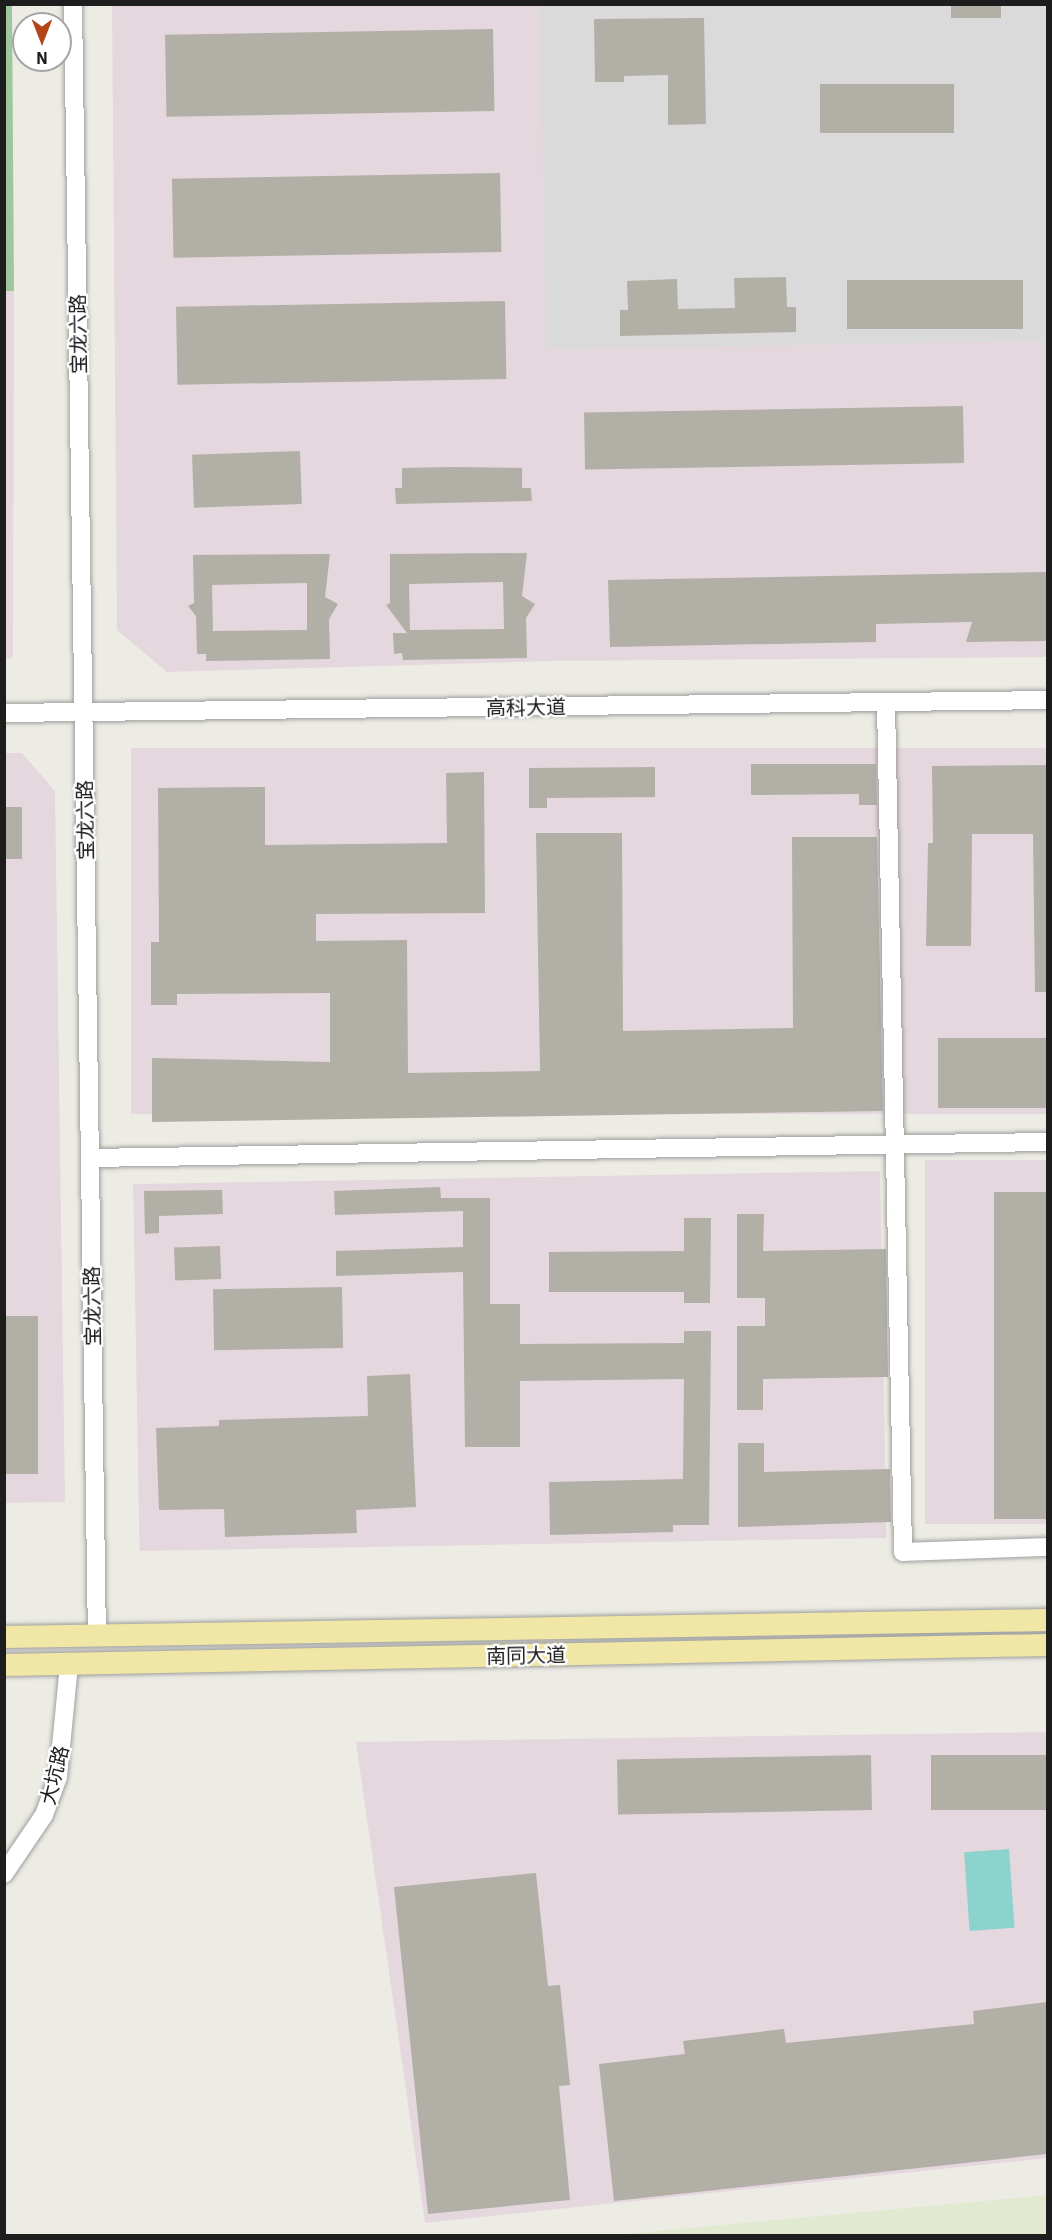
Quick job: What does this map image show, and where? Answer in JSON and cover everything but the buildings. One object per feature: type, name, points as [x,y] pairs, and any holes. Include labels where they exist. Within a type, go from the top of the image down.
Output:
[{"type":"main road","name":"南同大道","points":[[4,1637],[1047,1620]]},
{"type":"main road","name":"南同大道","points":[[4,1665],[1047,1645]]},
{"type":"street","name":"宝龙六路","points":[[73,4],[97,1636]]},
{"type":"street","name":"高科大道","points":[[4,713],[1047,700]]},
{"type":"street","points":[[886,703],[897,1143],[903,1552],[1047,1547]]},
{"type":"street","points":[[90,1158],[1047,1142]]},
{"type":"street","name":"大坑路","points":[[4,1874],[44,1815],[58,1777],[69,1664]]},
{"type":"shaded area","points":[[112,5],[540,5],[546,349],[1047,341],[1047,657],[553,661],[167,672],[117,630]]},
{"type":"shaded area","points":[[540,5],[1047,5],[1047,349],[540,349]]},
{"type":"shaded area","points":[[4,291],[14,291],[13,658],[5,659]]},
{"type":"shaded area","points":[[131,748],[1047,748],[1047,1114],[131,1114]]},
{"type":"shaded area","points":[[4,753],[22,753],[55,791],[65,1502],[5,1503]]},
{"type":"shaded area","points":[[925,1160],[1047,1160],[1047,1524],[925,1524]]},
{"type":"shaded area","points":[[880,1171],[886,1538],[140,1551],[133,1184]]},
{"type":"shaded area","points":[[1047,1732],[1047,2158],[425,2223],[356,1742]]},
{"type":"shaded area","points":[[1009,1849],[1015,1928],[970,1931],[964,1852]]},
{"type":"green space","points":[[4,5],[12,5],[14,291],[4,291]]},
{"type":"green space","points":[[1047,2195],[1047,2235],[613,2235]]}]
